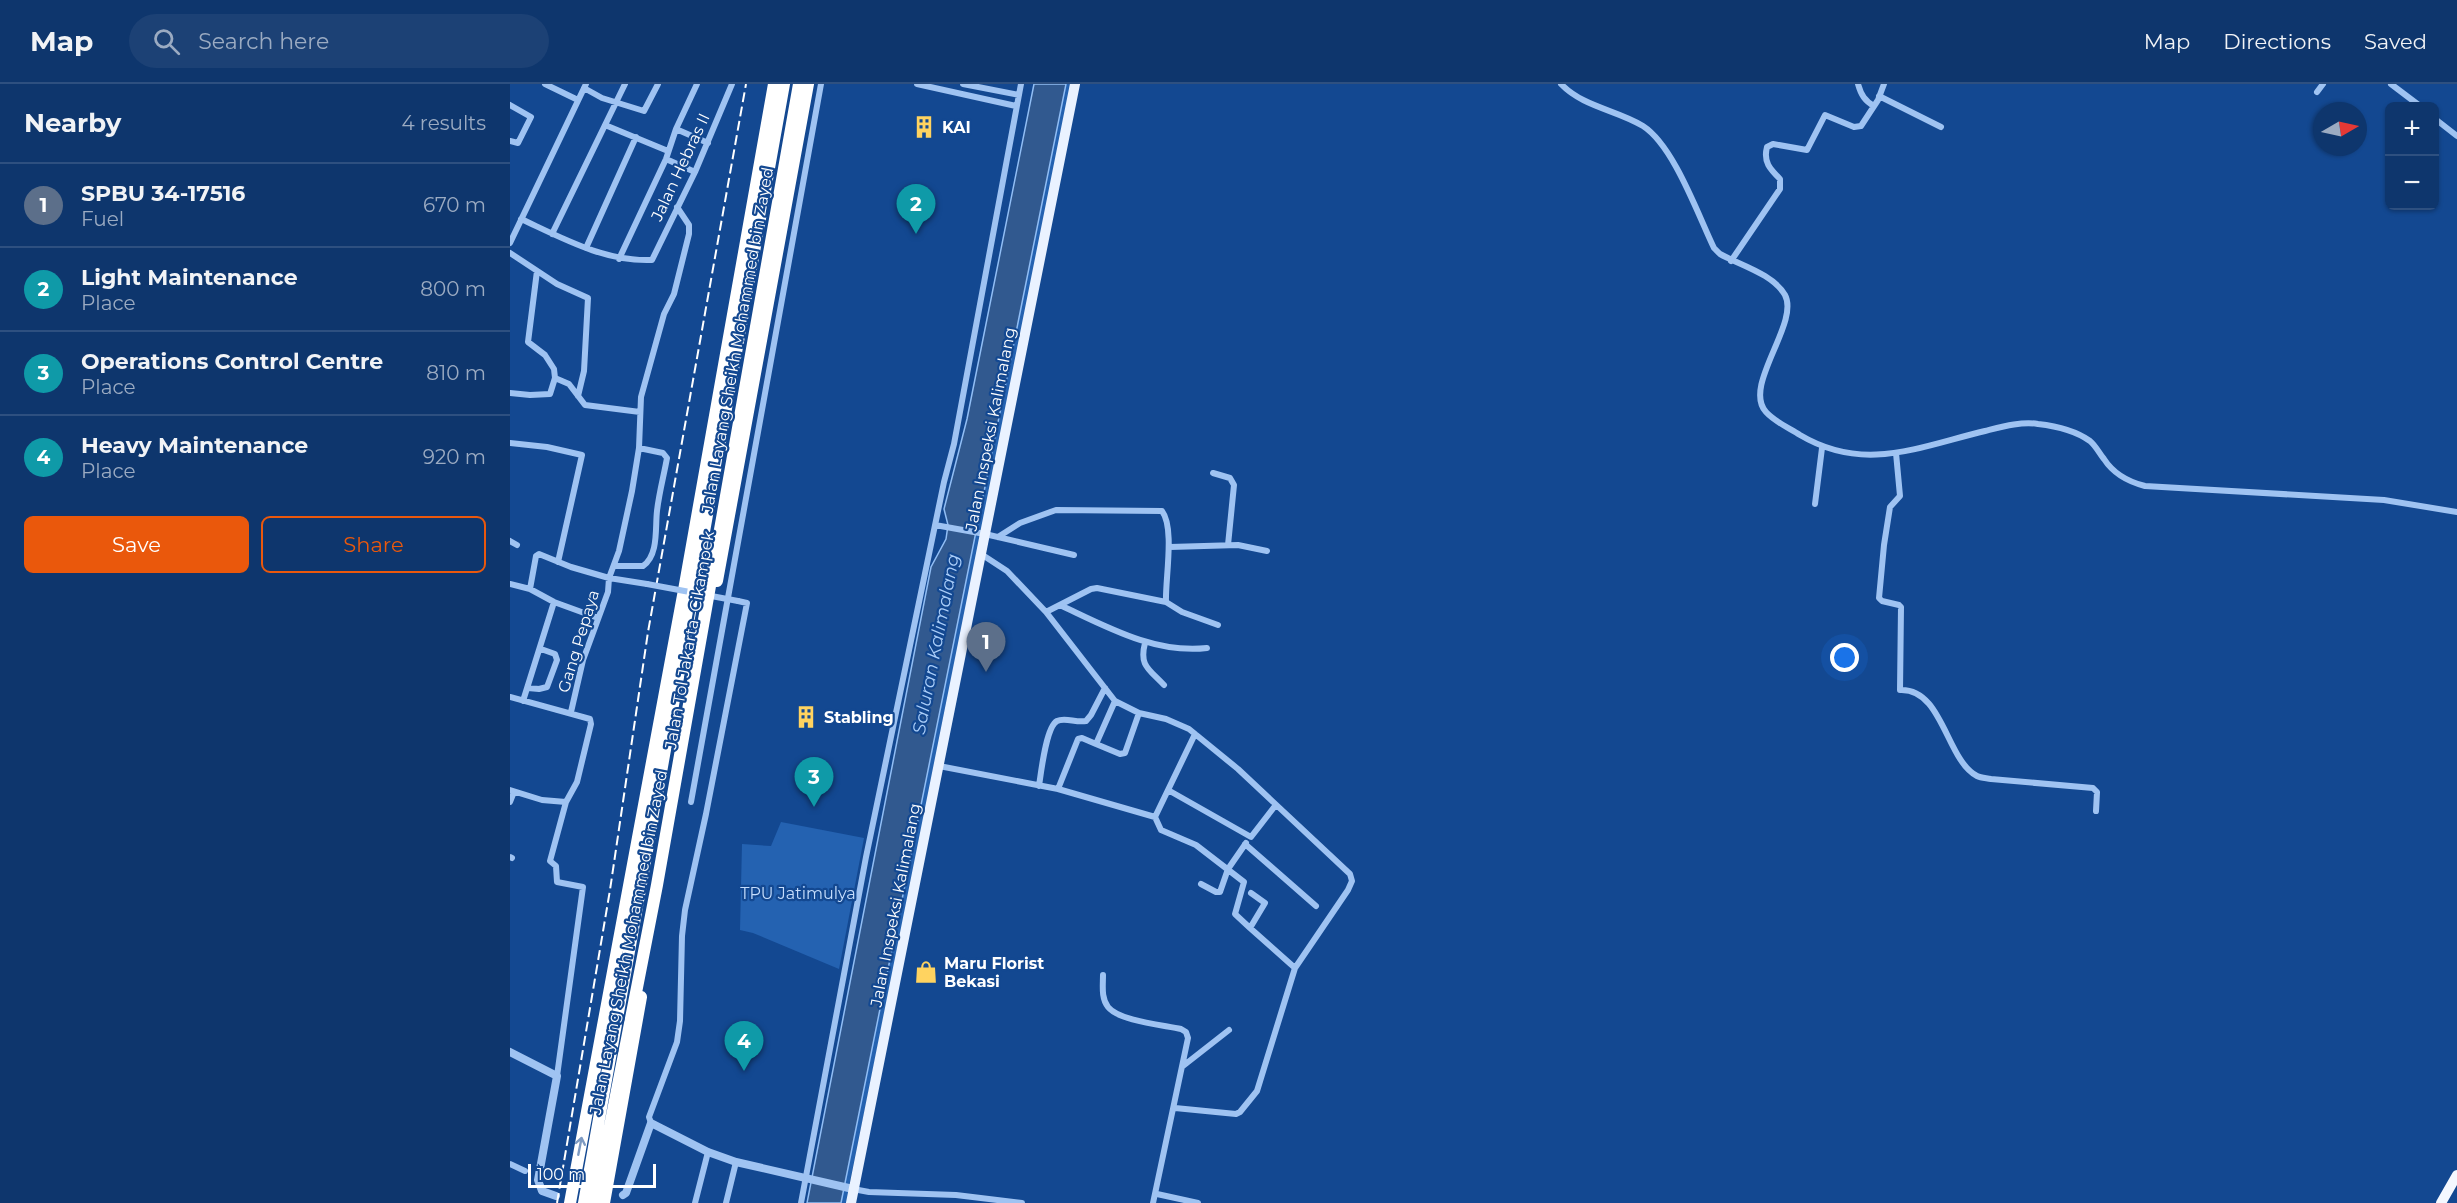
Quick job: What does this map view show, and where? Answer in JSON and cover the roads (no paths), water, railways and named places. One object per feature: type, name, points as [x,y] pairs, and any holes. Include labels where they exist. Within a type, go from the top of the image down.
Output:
[{"type":"highway","name":"Jalan Tol Jakarta–Cikampek","points":[[570,1203],[684,590],[774,84]]},
{"type":"highway","name":"Jalan Layang Sheikh Mohammed bin Zayed","points":[[584,1203],[784,84]]},
{"type":"highway","name":"Jalan Layang Sheikh Mohammed bin Zayed","points":[[595,1203],[657,885],[799,84]]},
{"type":"highway","name":"Jalan Tol Jakarta–Cikampek","points":[[604,1203],[808,84]]},
{"type":"highway","points":[[2441,1203],[2457,1175]]},
{"type":"main road","name":"Jalan Inspeksi Kalimalang","points":[[851,1202],[848,1188],[856,1177],[981,554],[982,533],[1075,84]]},
{"type":"street","points":[[545,84],[578,100]]},
{"type":"street","points":[[552,234],[625,84]]},
{"type":"street","points":[[510,243],[585,86],[602,98],[645,111],[658,84]]},
{"type":"street","points":[[521,219],[586,248],[619,259],[666,159],[676,129],[697,84]]},
{"type":"street","name":"Jalan Hebras II","points":[[619,259],[651,260],[695,172],[732,84]]},
{"type":"street","points":[[691,802],[821,84]]},
{"type":"street","points":[[917,84],[1016,106]]},
{"type":"street","points":[[963,84],[1018,95]]},
{"type":"street","points":[[801,1203],[866,856],[939,526],[1021,84]]},
{"type":"street","points":[[1561,84],[1586,101],[1643,127],[1655,138],[1670,156],[1714,248],[1731,261],[1765,277],[1784,294],[1787,302],[1783,327],[1763,381],[1764,410],[1822,448],[1865,455],[1896,453],[1987,430],[2038,424],[2069,431],[2085,438],[2095,446],[2116,472],[2129,481],[2145,486],[2384,500],[2457,512]]},
{"type":"street","points":[[1858,84],[1867,102],[1874,106]]},
{"type":"street","points":[[1731,261],[1780,189],[1780,179],[1768,167],[1767,147],[1773,144],[1807,150],[1825,115],[1859,127],[1863,125],[1884,84]]},
{"type":"street","points":[[2317,92],[2323,84]]},
{"type":"street","points":[[2391,84],[2415,102]]},
{"type":"street","points":[[1879,96],[1941,127]]},
{"type":"street","points":[[510,105],[531,116],[513,142]]},
{"type":"street","points":[[2439,122],[2457,136]]},
{"type":"street","points":[[605,125],[668,151]]},
{"type":"street","points":[[676,129],[708,143]]},
{"type":"street","points":[[586,248],[636,137]]},
{"type":"street","points":[[666,159],[695,172]]},
{"type":"street","name":"Gang Pepaya","points":[[571,712],[583,660],[604,605],[632,491],[639,448],[640,412],[646,380],[664,314],[674,294],[690,234],[689,225],[677,207]]},
{"type":"street","points":[[510,253],[557,284],[588,298],[584,370],[578,396]]},
{"type":"street","points":[[510,393],[550,394],[555,378],[550,360],[528,342],[537,272]]},
{"type":"street","points":[[555,378],[568,384],[585,405],[592,408],[640,412]]},
{"type":"street","points":[[510,443],[547,447],[579,453],[582,456],[558,562]]},
{"type":"street","points":[[614,566],[644,566],[648,563],[655,542],[657,511],[667,458],[663,453],[639,448]]},
{"type":"street","points":[[1815,504],[1822,448]]},
{"type":"street","points":[[1896,453],[1900,496],[1890,507],[1879,598],[1882,601],[1899,605],[1901,608],[1900,690],[1913,691],[1923,698],[1941,722],[1960,758],[1977,776],[2093,788],[2097,792],[2096,812]]},
{"type":"street","points":[[1213,473],[1230,478],[1234,484],[1228,545]]},
{"type":"street","points":[[998,537],[1032,518],[1056,510],[1158,509],[1165,515],[1170,547],[1166,576],[1166,602]]},
{"type":"street","points":[[939,526],[982,533],[1074,555]]},
{"type":"street","points":[[1170,547],[1238,545],[1267,551]]},
{"type":"street","points":[[981,554],[1007,571],[1046,612],[1115,701],[1139,714],[1166,719],[1195,734],[1238,769],[1350,874],[1352,881],[1348,890],[1295,968],[1257,1091],[1240,1112],[1175,1108]]},
{"type":"street","points":[[530,589],[537,555],[609,578],[747,603],[685,910],[677,1042],[649,1117],[651,1123],[623,1196]]},
{"type":"street","points":[[510,584],[530,589],[554,602],[598,618]]},
{"type":"street","points":[[1046,612],[1097,588],[1166,602],[1182,612],[1218,625]]},
{"type":"street","points":[[523,701],[554,602]]},
{"type":"street","points":[[1060,605],[1146,643],[1179,649],[1208,648]]},
{"type":"street","points":[[1146,643],[1142,655],[1143,663],[1164,685]]},
{"type":"street","points":[[528,688],[547,687],[557,660],[555,654],[541,649]]},
{"type":"street","points":[[1039,786],[1053,724],[1059,720],[1081,722],[1089,719],[1105,688]]},
{"type":"street","points":[[510,697],[571,712],[590,719],[591,724],[577,782],[566,802],[550,861],[556,866],[556,882],[583,887],[557,1076],[538,1180],[542,1191],[556,1196]]},
{"type":"street","points":[[1096,744],[1115,701]]},
{"type":"street","points":[[1058,789],[1078,740],[1082,738],[1120,754],[1125,753],[1139,714]]},
{"type":"street","points":[[1155,817],[1195,734]]},
{"type":"street","points":[[939,766],[1058,789],[1155,817],[1161,830],[1196,845],[1244,883],[1235,914],[1295,968]]},
{"type":"street","points":[[1168,790],[1251,837]]},
{"type":"street","points":[[510,802],[512,791],[542,800],[566,802]]},
{"type":"street","points":[[1202,884],[1220,892],[1228,869],[1275,806]]},
{"type":"street","points":[[1245,844],[1316,906]]},
{"type":"street","points":[[1250,928],[1265,903],[1251,893]]},
{"type":"street","points":[[1103,975],[1103,993],[1109,1008],[1122,1016],[1186,1032],[1188,1038],[1154,1203]]},
{"type":"street","points":[[1183,1067],[1228,1030]]},
{"type":"street","points":[[510,1052],[557,1076]]},
{"type":"street","points":[[651,1123],[708,1152],[736,1162],[805,1179],[869,1192],[956,1195],[1022,1203]]},
{"type":"street","points":[[695,1203],[708,1152]]},
{"type":"street","points":[[726,1203],[736,1162]]},
{"type":"street","points":[[510,1164],[525,1171]]},
{"type":"street","points":[[1157,1194],[1198,1203]]},
{"type":"street","points":[[956,1195],[956,1203]]},
{"type":"water","name":"Saluran Kalimalang","points":[[1034,84],[1066,84],[841,1203],[807,1203],[931,567],[946,539],[948,525],[944,509],[967,419]]},
{"type":"railway","points":[[557,1203],[610,890],[648,632],[746,84]]},
{"type":"place","name":"KAI","points":[[924,127]]},
{"type":"place","name":"Light Maintenance","points":[[916,234]]},
{"type":"place","name":"SPBU 34-17516","points":[[986,672]]},
{"type":"place","name":"Stabling","points":[[806,717]]},
{"type":"place","name":"Operations Control Centre","points":[[814,807]]},
{"type":"place","name":"Maru Florist Bekasi","points":[[926,972]]},
{"type":"place","name":"Heavy Maintenance","points":[[744,1071]]},
{"type":"park label","name":"TPU Jatimulya","points":[[798,893]]}]
